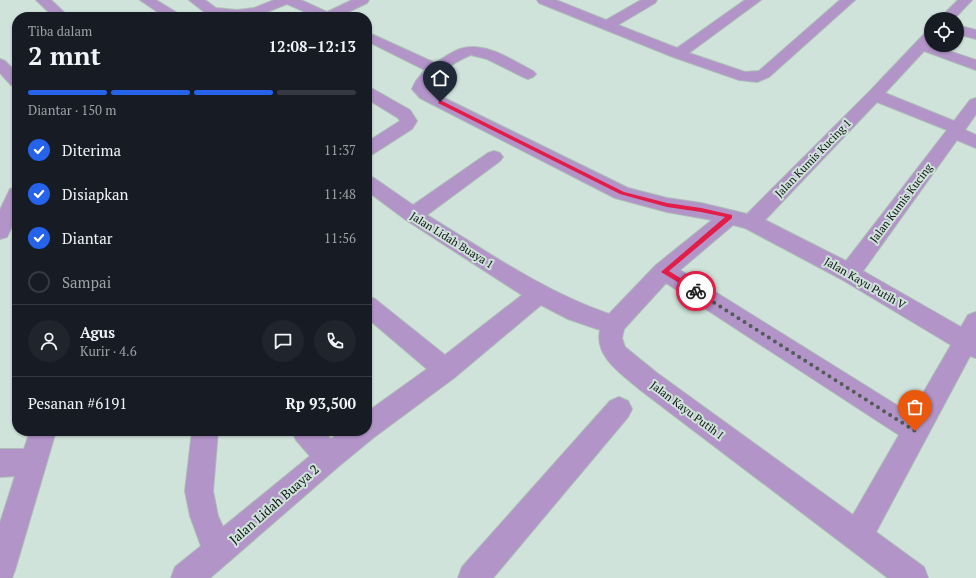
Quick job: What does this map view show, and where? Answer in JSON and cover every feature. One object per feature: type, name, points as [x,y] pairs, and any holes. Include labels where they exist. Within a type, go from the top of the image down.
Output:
[{"type":"street","points":[[43,0],[56,12]]},
{"type":"street","points":[[147,0],[166,12]]},
{"type":"street","points":[[257,12],[285,0]]},
{"type":"street","points":[[290,0],[317,12]]},
{"type":"street","points":[[338,12],[362,0]]},
{"type":"street","points":[[608,25],[650,0]]},
{"type":"street","points":[[678,54],[754,0]]},
{"type":"street","points":[[551,1],[712,67],[744,77],[757,77],[764,74],[848,0]]},
{"type":"street","points":[[953,12],[965,0]]},
{"type":"street","points":[[194,11],[206,12]]},
{"type":"street","points":[[964,31],[976,35]]},
{"type":"street","points":[[372,38],[436,69],[470,51],[489,56],[528,74]]},
{"type":"street","name":"Jalan Kumis Kucing 1","points":[[741,219],[875,95],[924,43]]},
{"type":"street","points":[[949,52],[976,65]]},
{"type":"street","points":[[0,64],[12,80]]},
{"type":"street","name":"Jalan Kayu Putih V","points":[[436,69],[421,82],[420,88],[426,95],[622,193],[667,205],[701,210],[741,219],[972,337]]},
{"type":"street","points":[[372,95],[404,114],[409,121],[406,125],[372,147]]},
{"type":"street","points":[[875,95],[955,130],[976,142]]},
{"type":"street","name":"Jalan Kumis Kucing","points":[[849,273],[976,103]]},
{"type":"street","points":[[413,215],[494,157]]},
{"type":"street","name":"Jalan Lidah Buaya 1","points":[[372,186],[413,215],[539,294],[576,312],[613,324]]},
{"type":"street","points":[[0,232],[12,205]]},
{"type":"street","points":[[613,324],[664,272],[741,219]]},
{"type":"street","points":[[664,272],[724,308],[915,431]]},
{"type":"street","points":[[372,424],[445,370],[539,294]]},
{"type":"street","points":[[372,309],[445,370]]},
{"type":"street","name":"Jalan Kayu Putih I","points":[[613,324],[610,338],[615,353],[648,381],[913,578]]},
{"type":"street","points":[[857,537],[915,431],[972,337]]},
{"type":"street","points":[[473,578],[619,409]]},
{"type":"street","points":[[0,570],[41,436]]},
{"type":"street","points":[[204,436],[199,490],[204,516],[218,552]]},
{"type":"street","points":[[310,436],[329,457]]},
{"type":"street","name":"Jalan Lidah Buaya 2","points":[[186,578],[329,457],[356,436]]},
{"type":"street","points":[[0,463],[34,462]]},
{"type":"way so far","points":[[696,291],[915,431]]},
{"type":"route","points":[[440,102],[622,193],[667,205],[730,216],[664,272],[696,291]]}]
